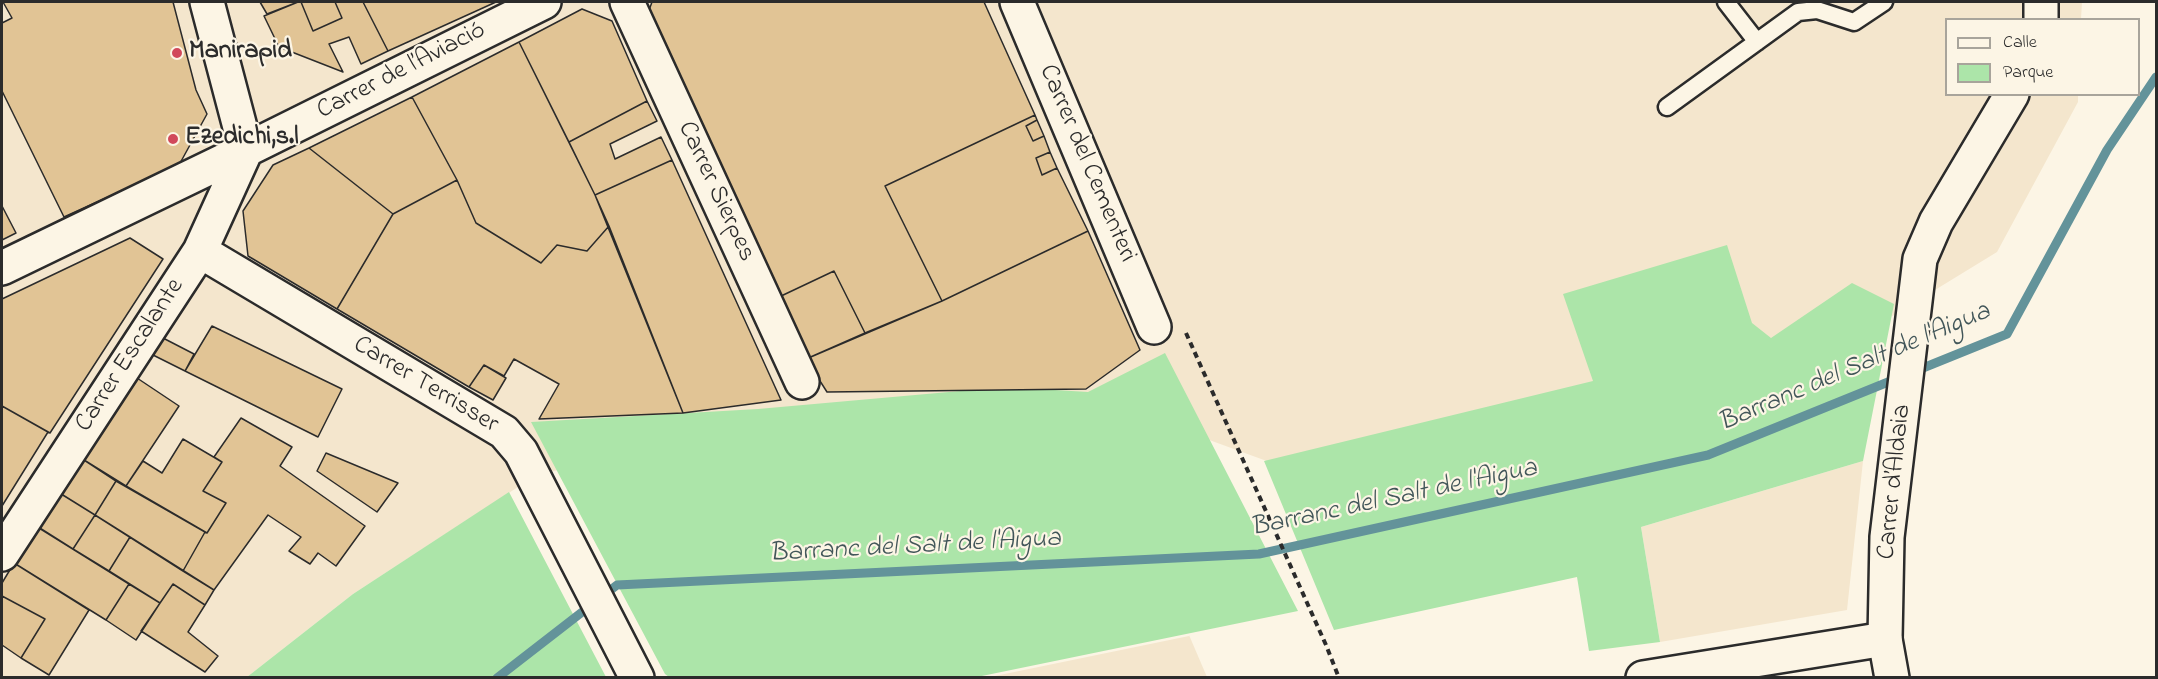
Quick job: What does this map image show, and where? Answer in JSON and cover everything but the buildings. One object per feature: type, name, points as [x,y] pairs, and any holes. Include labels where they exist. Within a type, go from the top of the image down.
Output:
[{"type":"street","points":[[207,2],[246,150]]},
{"type":"street","name":"Carrer de l’Aviació","points":[[2,268],[544,2]]},
{"type":"street","name":"Carrer Sierpes","points":[[627,2],[802,382]]},
{"type":"street","name":"Carrer del Cementeri","points":[[1017,2],[1170,329]]},
{"type":"street","points":[[2041,2],[2041,18]]},
{"type":"street","name":"Carrer d’Aldaia","points":[[1892,678],[1885,639],[1887,537],[1920,259],[1936,222],[2011,96]]},
{"type":"street","name":"Carrer Escalante","points":[[2,554],[200,251],[246,150]]},
{"type":"street","name":"Carrer Terrisser","points":[[200,251],[504,432],[521,452],[637,678]]},
{"type":"street","points":[[1643,678],[1885,639]]},
{"type":"lane","points":[[1726,2],[1757,42]]},
{"type":"lane","points":[[1667,107],[1798,12],[1817,10],[1854,22],[1884,2]]},
{"type":"path","points":[[1170,329],[1326,645],[1339,678]]},
{"type":"shaded area","points":[[2,2],[2082,2],[2081,18],[1945,18],[1945,96],[2078,96],[2078,102],[1997,252],[1868,331],[1294,471],[1141,415],[785,427],[538,474],[353,594],[247,677],[2,678]]},
{"type":"shaded area","points":[[1863,461],[1847,610],[1660,642],[1641,527]]},
{"type":"shaded area","points":[[1189,636],[1207,677],[990,677]]},
{"type":"green space","points":[[1727,245],[1752,323],[1771,338],[1852,283],[1894,304],[1863,461],[1641,527],[1660,642],[1589,651],[1577,577],[1334,630],[1264,461],[1593,381],[1563,294]]},
{"type":"green space","points":[[1165,353],[1298,611],[977,677],[669,677],[665,674],[531,422],[758,409],[1005,387],[1088,392]]},
{"type":"green space","points":[[509,492],[606,677],[247,677],[353,594]]},
{"type":"waterway","name":"Barranc del Salt de l'Aigua","points":[[1913,372],[2007,334],[2107,150],[2156,77]]},
{"type":"waterway","name":"Barranc del Salt de l'Aigua","points":[[497,678],[617,585],[1259,554],[1708,455],[1898,378]]},
{"type":"place","name":"Manirapid","points":[[177,53]]},
{"type":"place","name":"Ezedichi,s.l","points":[[173,139]]}]
